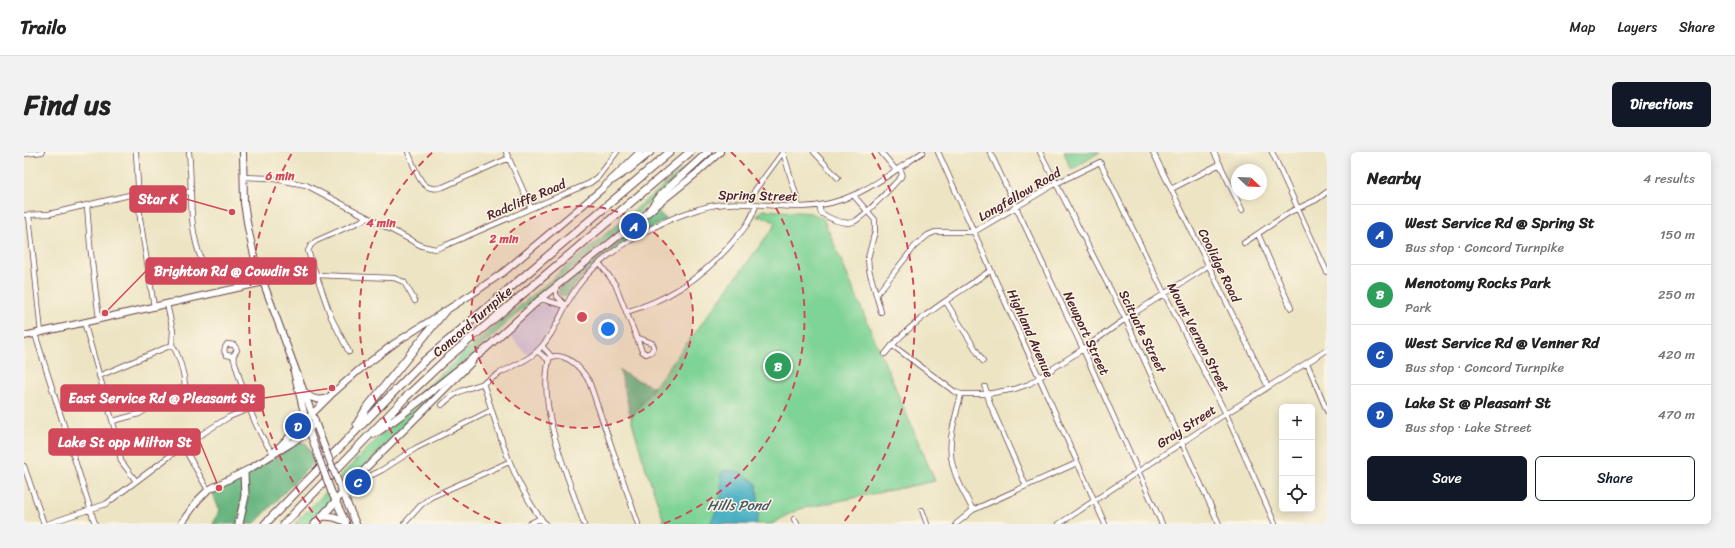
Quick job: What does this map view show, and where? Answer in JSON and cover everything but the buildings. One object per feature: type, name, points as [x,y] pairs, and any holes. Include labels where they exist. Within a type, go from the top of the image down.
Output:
[{"type":"highway","points":[[612,180],[629,169],[650,152]]},
{"type":"highway","name":"Concord Turnpike","points":[[265,524],[435,351],[670,152]]},
{"type":"highway","name":"Concord Turnpike","points":[[284,524],[410,393],[455,351],[690,152]]},
{"type":"highway","points":[[649,211],[663,193],[708,152]]},
{"type":"highway","points":[[350,436],[366,409],[444,312]]},
{"type":"highway","points":[[363,441],[389,424],[464,364],[482,352]]},
{"type":"highway","points":[[239,524],[245,496],[244,473]]},
{"type":"highway","points":[[315,524],[324,516],[336,501]]},
{"type":"highway","points":[[324,516],[334,517],[346,523]]},
{"type":"main road","points":[[243,152],[244,203],[255,260],[293,365],[306,393],[324,446],[356,524]]},
{"type":"main road","name":"Concord Turnpike","points":[[273,453],[313,414],[327,398],[373,359],[508,269],[612,180],[640,152]]},
{"type":"main road","points":[[336,501],[342,492],[482,352],[538,300],[720,152]]},
{"type":"main road","points":[[24,336],[264,282]]},
{"type":"main road","points":[[293,365],[309,431],[331,491],[346,523]]},
{"type":"main road","points":[[306,393],[315,399],[322,400],[327,398]]},
{"type":"main road","points":[[181,524],[198,500],[208,490],[244,473],[309,431],[316,420]]},
{"type":"street","points":[[24,154],[42,152]]},
{"type":"street","points":[[136,152],[142,233],[154,307]]},
{"type":"street","points":[[189,152],[191,173],[191,214],[194,233],[202,261]]},
{"type":"street","points":[[408,152],[421,181],[427,187],[434,189],[443,187],[509,158]]},
{"type":"street","points":[[506,152],[531,208]]},
{"type":"street","name":"Radcliffe Road","points":[[368,218],[422,246],[432,248],[444,246],[592,181],[601,173],[617,152]]},
{"type":"street","points":[[749,203],[755,190],[783,152]]},
{"type":"street","points":[[783,152],[797,198],[798,207]]},
{"type":"street","points":[[814,152],[838,178]]},
{"type":"street","points":[[819,206],[819,211],[823,214],[845,222],[855,221],[867,211],[901,176],[902,172],[881,152]]},
{"type":"street","name":"Spring Street","points":[[442,405],[462,390],[483,383],[521,362],[537,351],[554,329],[580,284],[600,264],[639,236],[686,213],[720,204],[749,203],[798,207],[819,206],[836,202],[854,196],[923,152]]},
{"type":"street","name":"Highland Avenue","points":[[938,152],[1105,524]]},
{"type":"street","name":"Newport Street","points":[[990,152],[1015,209],[1083,349],[1162,524]]},
{"type":"street","name":"Scituate Street","points":[[1040,152],[1055,184],[1126,320],[1183,442],[1219,524]]},
{"type":"street","name":"Coolidge Road","points":[[1153,152],[1268,387]]},
{"type":"street","points":[[1214,152],[1242,210]]},
{"type":"street","points":[[1272,152],[1327,272]]},
{"type":"street","name":"Longfellow Road","points":[[877,294],[921,239],[936,232],[974,232],[1055,184],[1100,162]]},
{"type":"street","name":"Mount Vernon Street","points":[[1100,162],[1165,295],[1226,414],[1275,524]]},
{"type":"street","points":[[1171,189],[1220,164]]},
{"type":"street","points":[[244,177],[285,180],[306,185],[368,218]]},
{"type":"street","points":[[95,524],[38,333],[27,215],[49,214],[138,193],[190,192]]},
{"type":"street","points":[[1244,244],[1298,208],[1316,200],[1327,192]]},
{"type":"street","points":[[854,196],[873,217],[875,223],[868,258],[869,270],[881,312]]},
{"type":"street","points":[[626,312],[664,299],[681,289],[704,272],[746,226],[754,212],[756,204]]},
{"type":"street","points":[[87,205],[90,245],[100,319]]},
{"type":"street","points":[[349,352],[331,317],[308,251],[311,245],[322,238],[368,218]]},
{"type":"street","points":[[1258,234],[1291,308]]},
{"type":"street","points":[[600,264],[613,280],[636,337]]},
{"type":"street","points":[[892,345],[948,389],[961,394],[987,394],[1015,390],[1040,378],[1208,265]]},
{"type":"street","points":[[885,354],[892,345],[913,326],[991,270]]},
{"type":"street","points":[[264,282],[316,275],[399,279],[405,284],[415,301]]},
{"type":"street","points":[[556,286],[556,296],[566,306]]},
{"type":"street","points":[[538,300],[545,300],[566,306]]},
{"type":"street","points":[[946,302],[983,361]]},
{"type":"street","points":[[113,422],[139,414],[185,385],[180,364],[175,349],[172,345],[173,331],[167,304]]},
{"type":"street","points":[[84,322],[113,422],[121,461],[136,481]]},
{"type":"street","points":[[99,376],[172,345]]},
{"type":"street","points":[[542,346],[550,358],[546,381],[549,414],[584,524]]},
{"type":"street","name":"Gray Street","points":[[1059,524],[1226,414],[1327,350]]},
{"type":"street","points":[[537,351],[542,357],[550,358],[558,356],[571,362],[582,371],[590,383],[638,524]]},
{"type":"street","points":[[233,356],[250,408],[261,435],[273,453]]},
{"type":"street","points":[[1307,362],[1327,411]]},
{"type":"street","points":[[483,383],[509,462],[521,487],[545,524]]},
{"type":"street","points":[[985,387],[1026,486]]},
{"type":"street","points":[[961,394],[952,436],[951,453],[954,470],[973,510]]},
{"type":"street","points":[[47,524],[90,510],[113,500],[183,446],[229,418],[250,408]]},
{"type":"street","points":[[359,475],[366,478],[378,473],[412,450],[492,410]]},
{"type":"street","points":[[183,446],[208,490]]},
{"type":"street","points":[[404,524],[421,505],[431,497],[509,462]]},
{"type":"street","points":[[956,524],[973,510],[1078,463]]},
{"type":"street","points":[[24,466],[44,524]]},
{"type":"street","points":[[24,484],[30,482]]},
{"type":"street","points":[[922,510],[928,524]]},
{"type":"street","points":[[529,524],[541,518]]},
{"type":"street","points":[[794,519],[797,524]]},
{"type":"shaded area","points":[[543,301],[562,310],[543,341],[528,356],[507,332]]},
{"type":"green space","points":[[704,152],[619,230],[520,311],[466,360],[420,395],[419,394],[467,350]]},
{"type":"green space","points":[[1064,152],[1100,152],[1071,170]]},
{"type":"green space","points":[[658,211],[666,219],[596,264],[586,273],[567,296],[563,297],[559,295],[559,288]]},
{"type":"green space","points":[[761,211],[811,213],[823,218],[935,481],[800,509],[772,524],[665,524],[643,460],[631,418],[773,228],[775,222],[764,217],[757,217]]},
{"type":"green space","points":[[620,370],[628,376],[654,387],[631,418]]},
{"type":"green space","points":[[453,377],[350,481],[342,479],[341,475],[383,433]]},
{"type":"green space","points":[[300,442],[307,444],[314,462],[254,524],[242,524],[248,498],[247,476]]},
{"type":"green space","points":[[241,479],[244,494],[237,524],[213,524],[220,510],[211,492]]},
{"type":"green space","points":[[326,492],[329,496],[328,508],[312,524],[294,524]]},
{"type":"water","name":"Hills Pond","points":[[726,470],[743,473],[757,484],[759,513],[756,524],[710,524],[719,505],[721,475],[723,471]]},
{"type":"place","name":"Star K","points":[[232,212]]},
{"type":"place","name":"West Service Rd @ Spring St","points":[[634,226]]},
{"type":"place","name":"Brighton Rd @ Cowdin St","points":[[105,313]]},
{"type":"place","name":"Menotomy Rocks Park","points":[[778,366]]},
{"type":"place","name":"East Service Rd @ Pleasant St","points":[[332,388]]},
{"type":"place","name":"Lake St @ Pleasant St","points":[[298,426]]},
{"type":"place","name":"West Service Rd @ Venner Rd","points":[[358,482]]},
{"type":"place","name":"Lake St opp Milton St","points":[[219,488]]}]
